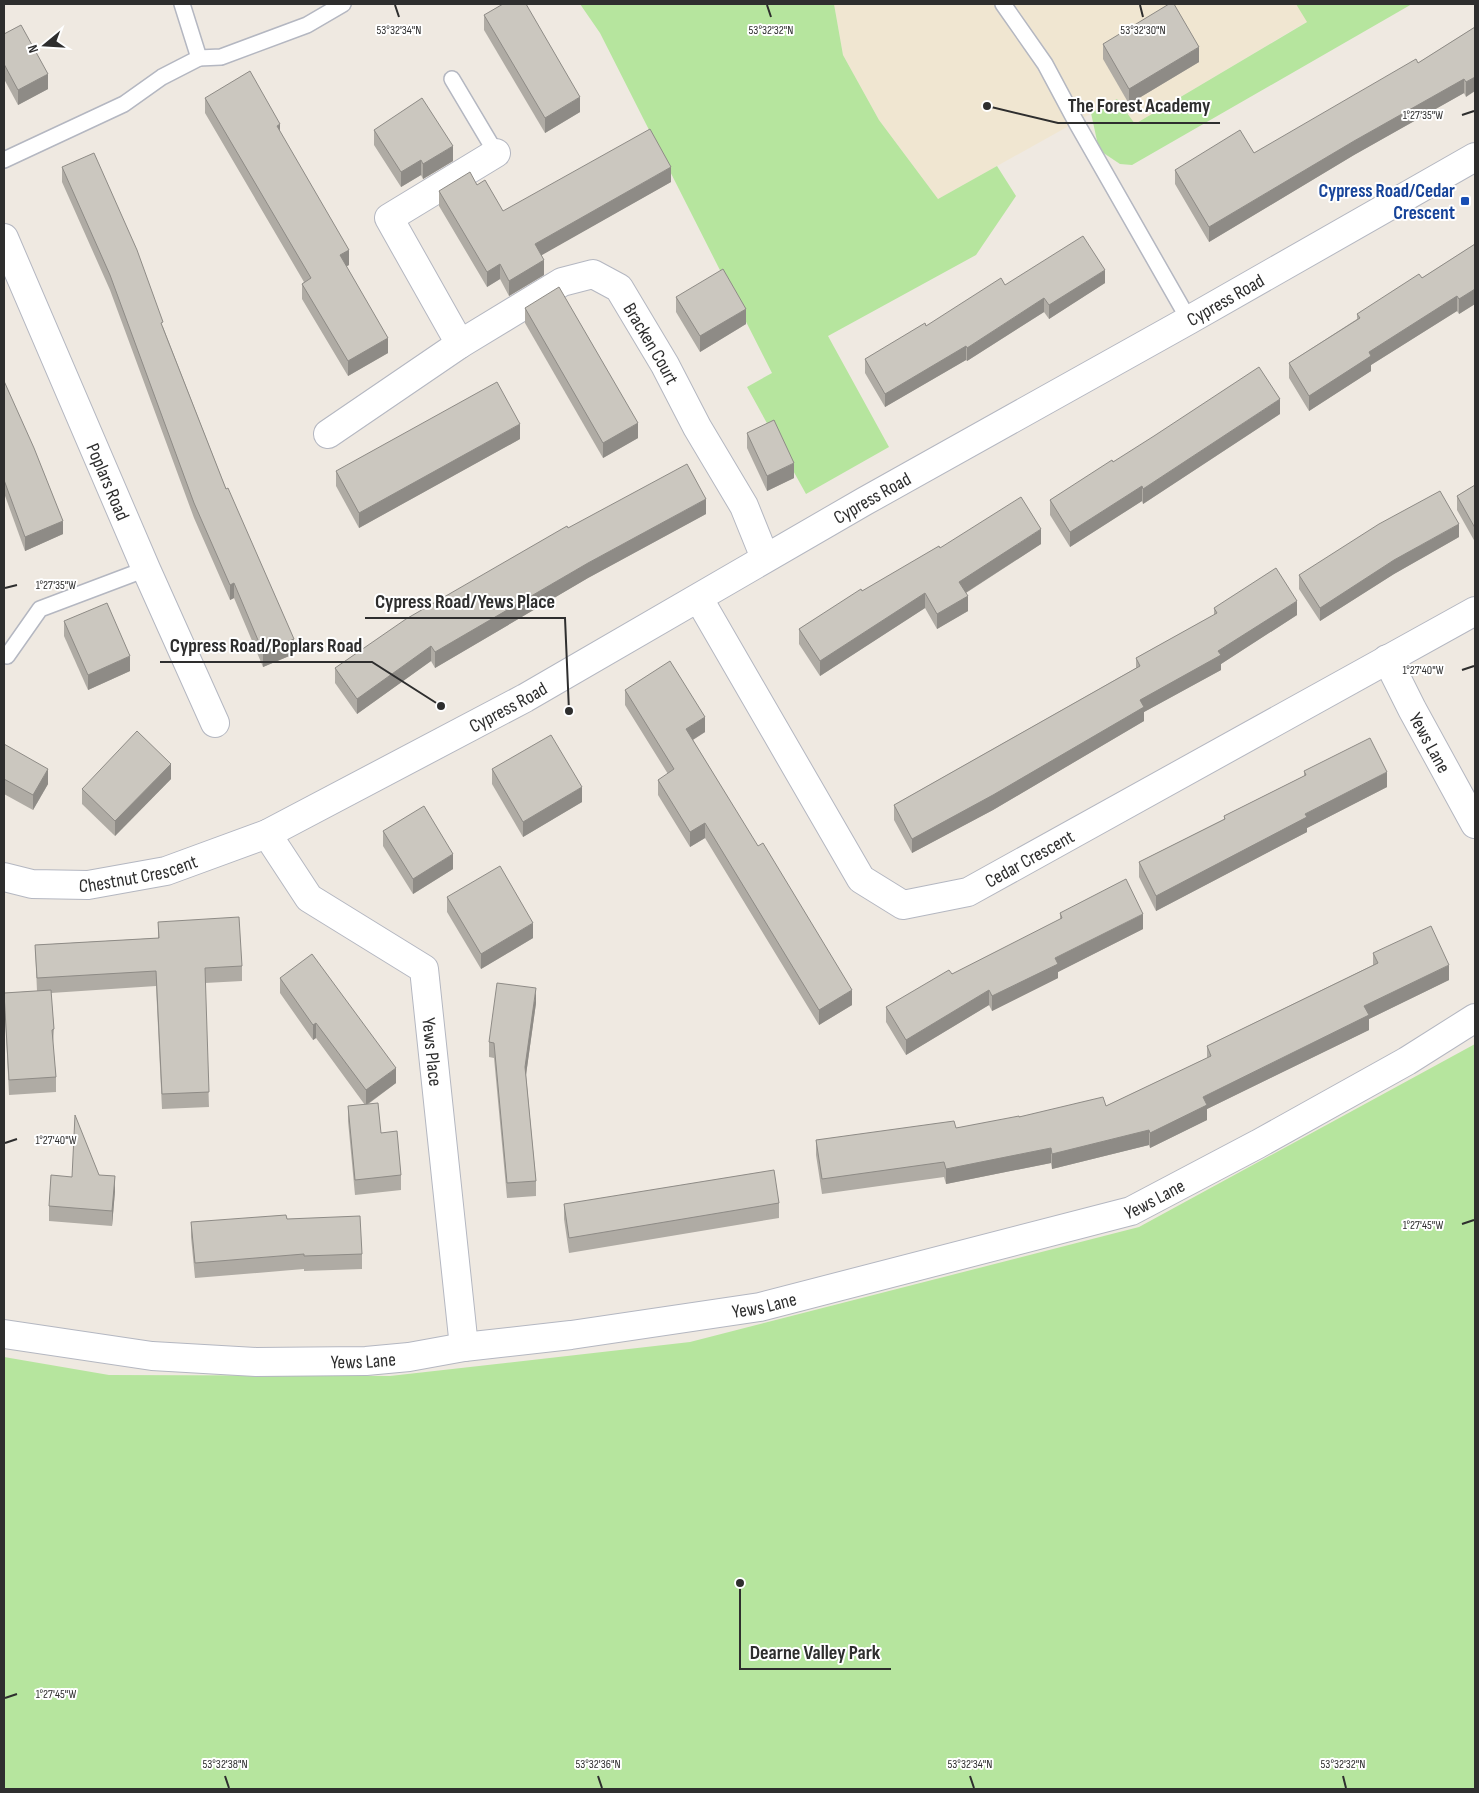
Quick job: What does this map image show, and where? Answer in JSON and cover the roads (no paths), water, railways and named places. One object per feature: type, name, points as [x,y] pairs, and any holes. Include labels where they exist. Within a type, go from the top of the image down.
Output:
[{"type":"street","points":[[460,344],[389,218],[496,153]]},
{"type":"street","name":"Cypress Road","points":[[267,834],[525,698],[865,501],[1475,157]]},
{"type":"street","name":"Poplars Road","points":[[4,238],[146,569],[215,723]]},
{"type":"street","name":"Bracken Court","points":[[328,434],[460,344],[562,282],[593,274],[619,288],[665,365],[697,427],[744,506],[765,558]]},
{"type":"street","name":"Cedar Crescent","points":[[699,598],[861,878],[903,905],[968,892],[1475,611]]},
{"type":"street","name":"Yews Lane","points":[[1387,659],[1475,824]]},
{"type":"street","name":"Chestnut Crescent","points":[[4,877],[32,884],[88,885],[166,871],[267,834]]},
{"type":"street","name":"Yews Place","points":[[267,834],[308,898],[424,969],[464,1346]]},
{"type":"street","name":"Yews Lane","points":[[4,1334],[152,1356],[256,1362],[366,1361],[409,1357],[464,1346],[571,1336],[760,1307],[1131,1211],[1258,1144],[1408,1061],[1473,1012]]},
{"type":"lane","points":[[182,4],[199,58]]},
{"type":"lane","points":[[4,160],[124,104],[162,77],[199,58],[221,57],[298,28],[342,4]]},
{"type":"lane","points":[[1003,4],[1045,64],[1189,320]]},
{"type":"lane","points":[[452,79],[496,153]]},
{"type":"lane","points":[[7,656],[40,609],[146,569]]},
{"type":"place","name":"The Forest Academy","points":[[987,106]]},
{"type":"place","name":"Cypress Road/Cedar Crescent","points":[[1465,201]]},
{"type":"place","name":"Cypress Road/Poplars Road","points":[[441,706]]},
{"type":"place","name":"Cypress Road/Yews Place","points":[[569,711]]},
{"type":"place","name":"Dearne Valley Park","points":[[740,1583]]}]
